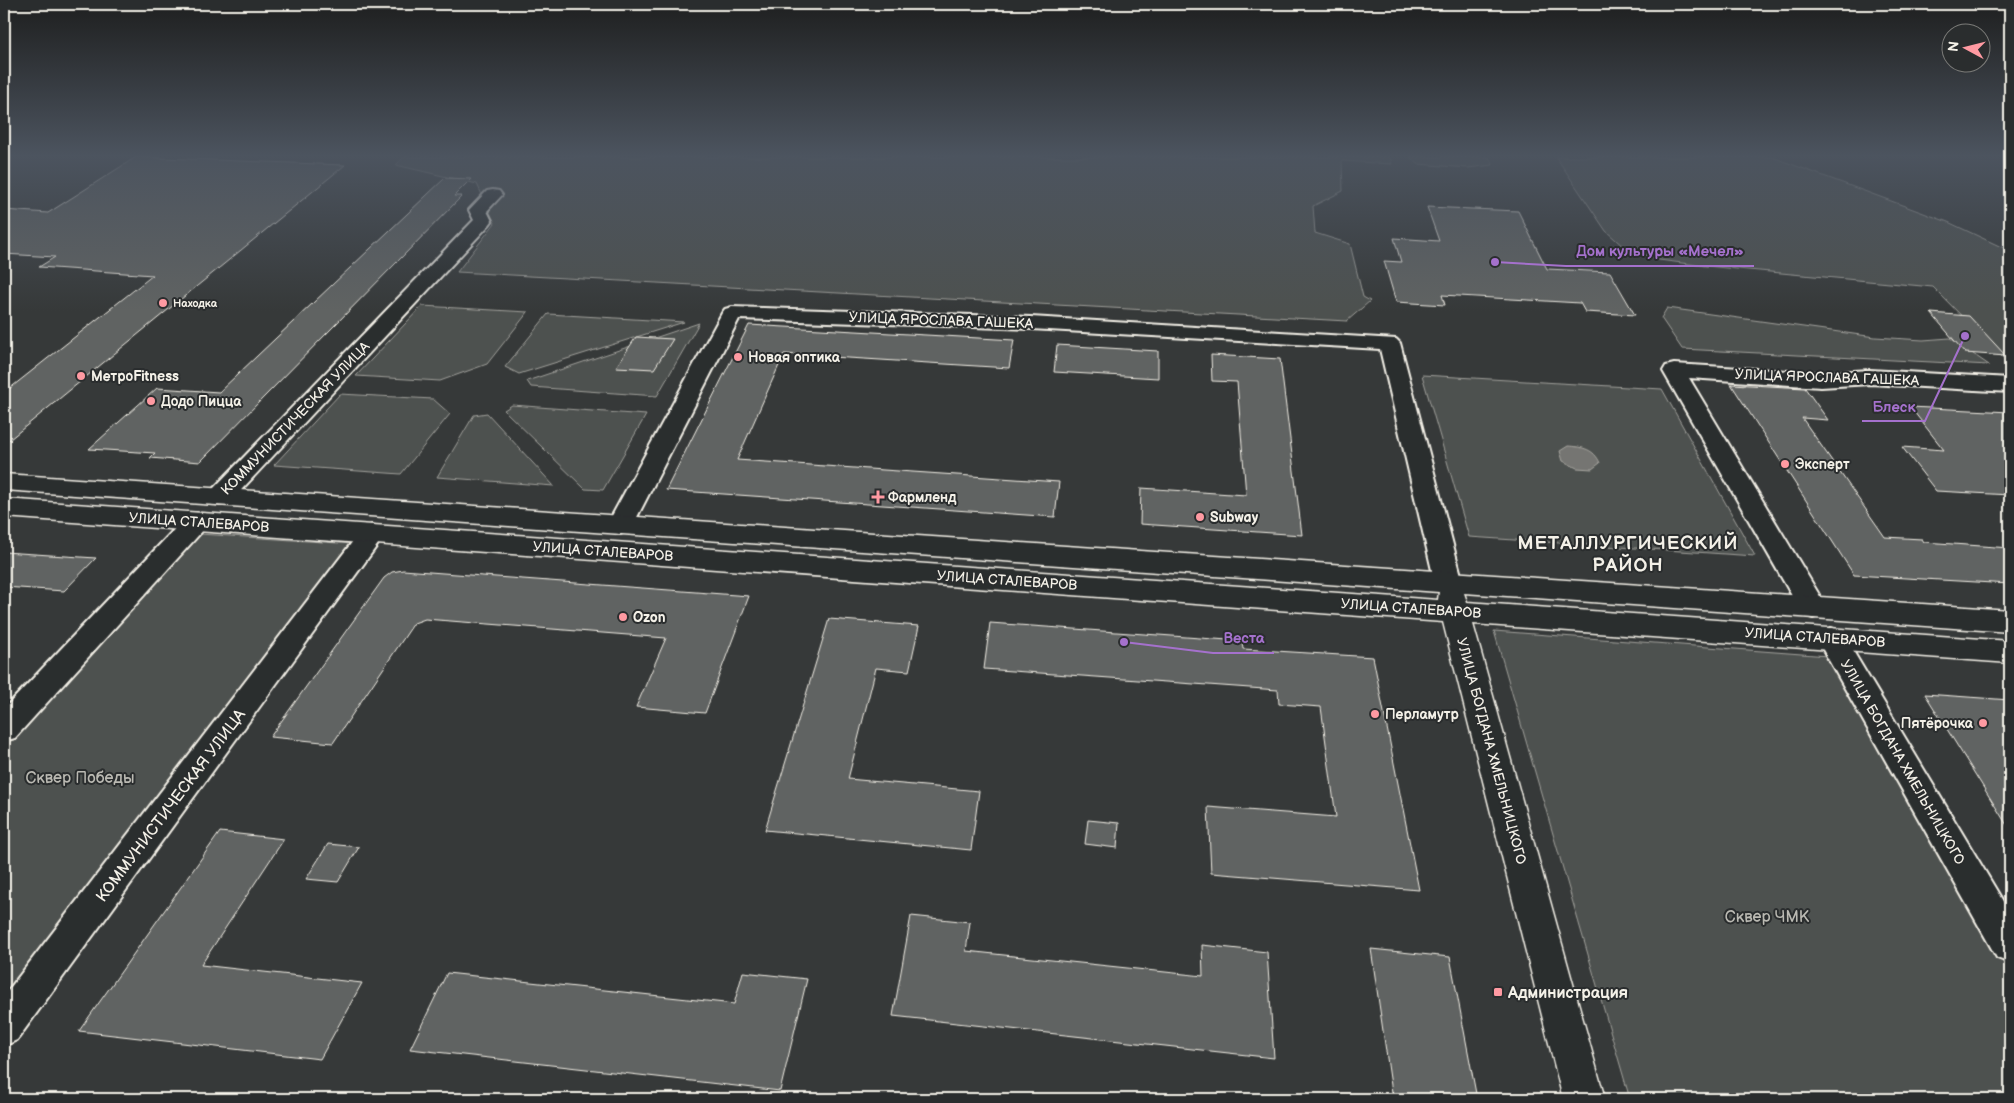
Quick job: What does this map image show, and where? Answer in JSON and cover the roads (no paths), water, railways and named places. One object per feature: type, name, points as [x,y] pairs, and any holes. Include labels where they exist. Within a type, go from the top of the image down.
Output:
[{"type":"main road","name":"УЛИЦА СТАЛЕВАРОВ","points":[[4,482],[620,525],[1452,598],[1831,639],[2010,652]]},
{"type":"main road","name":"КОММУНИСТИЧЕСКАЯ УЛИЦА","points":[[196,522],[220,497]]},
{"type":"main road","name":"УЛИЦА СТАЛЕВАРОВ","points":[[4,508],[372,534],[1452,598],[1813,608],[2010,621]]},
{"type":"main road","name":"УЛИЦА БОГДАНА ХМЕЛЬНИЦКОГО","points":[[1452,598],[1584,1099]]},
{"type":"main road","name":"УЛИЦА БОГДАНА ХМЕЛЬНИЦКОГО","points":[[1813,608],[1831,639]]},
{"type":"street","name":"КОММУНИСТИЧЕСКАЯ УЛИЦА","points":[[220,497],[483,221],[478,210],[479,208]]},
{"type":"street","name":"УЛИЦА ЯРОСЛАВА ГАШЕКА","points":[[620,525],[732,313],[1031,323],[1388,343]]},
{"type":"street","name":"УЛИЦА БОГДАНА ХМЕЛЬНИЦКОГО","points":[[1388,343],[1452,598]]},
{"type":"street","name":"УЛИЦА ЯРОСЛАВА ГАШЕКА","points":[[1674,371],[1821,380],[1870,377],[2010,385]]},
{"type":"street","name":"УЛИЦА БОГДАНА ХМЕЛЬНИЦКОГО","points":[[1674,371],[1813,608]]},
{"type":"street","name":"КОММУНИСТИЧЕСКАЯ УЛИЦА","points":[[4,729],[196,522]]},
{"type":"street","name":"КОММУНИСТИЧЕСКАЯ УЛИЦА","points":[[4,1027],[372,534]]},
{"type":"street","name":"УЛИЦА БОГДАНА ХМЕЛЬНИЦКОГО","points":[[1831,639],[2010,946]]},
{"type":"place","name":"Дом культуры «Мечел»","points":[[1495,262]]},
{"type":"place","name":"Находка","points":[[163,303]]},
{"type":"place","name":"Блеск","points":[[1965,336]]},
{"type":"place","name":"Новая оптика","points":[[738,357]]},
{"type":"place","name":"МетроFitness","points":[[81,376]]},
{"type":"place","name":"Додо Пицца","points":[[151,401]]},
{"type":"place","name":"Эксперт","points":[[1785,464]]},
{"type":"place","name":"Фармленд","points":[[878,497]]},
{"type":"place","name":"Subway","points":[[1200,517]]},
{"type":"place","name":"Ozon","points":[[623,617]]},
{"type":"place","name":"Веста","points":[[1124,642]]},
{"type":"place","name":"Перламутр","points":[[1375,714]]},
{"type":"place","name":"Пятёрочка","points":[[1983,723]]},
{"type":"place","name":"Администрация","points":[[1498,992]]},
{"type":"district","name":"МЕТАЛЛУРГИЧЕСКИЙ РАЙОН","points":[[1628,553]]},
{"type":"park label","name":"Сквер Победы","points":[[80,777]]},
{"type":"park label","name":"Сквер ЧМК","points":[[1767,916]]}]
